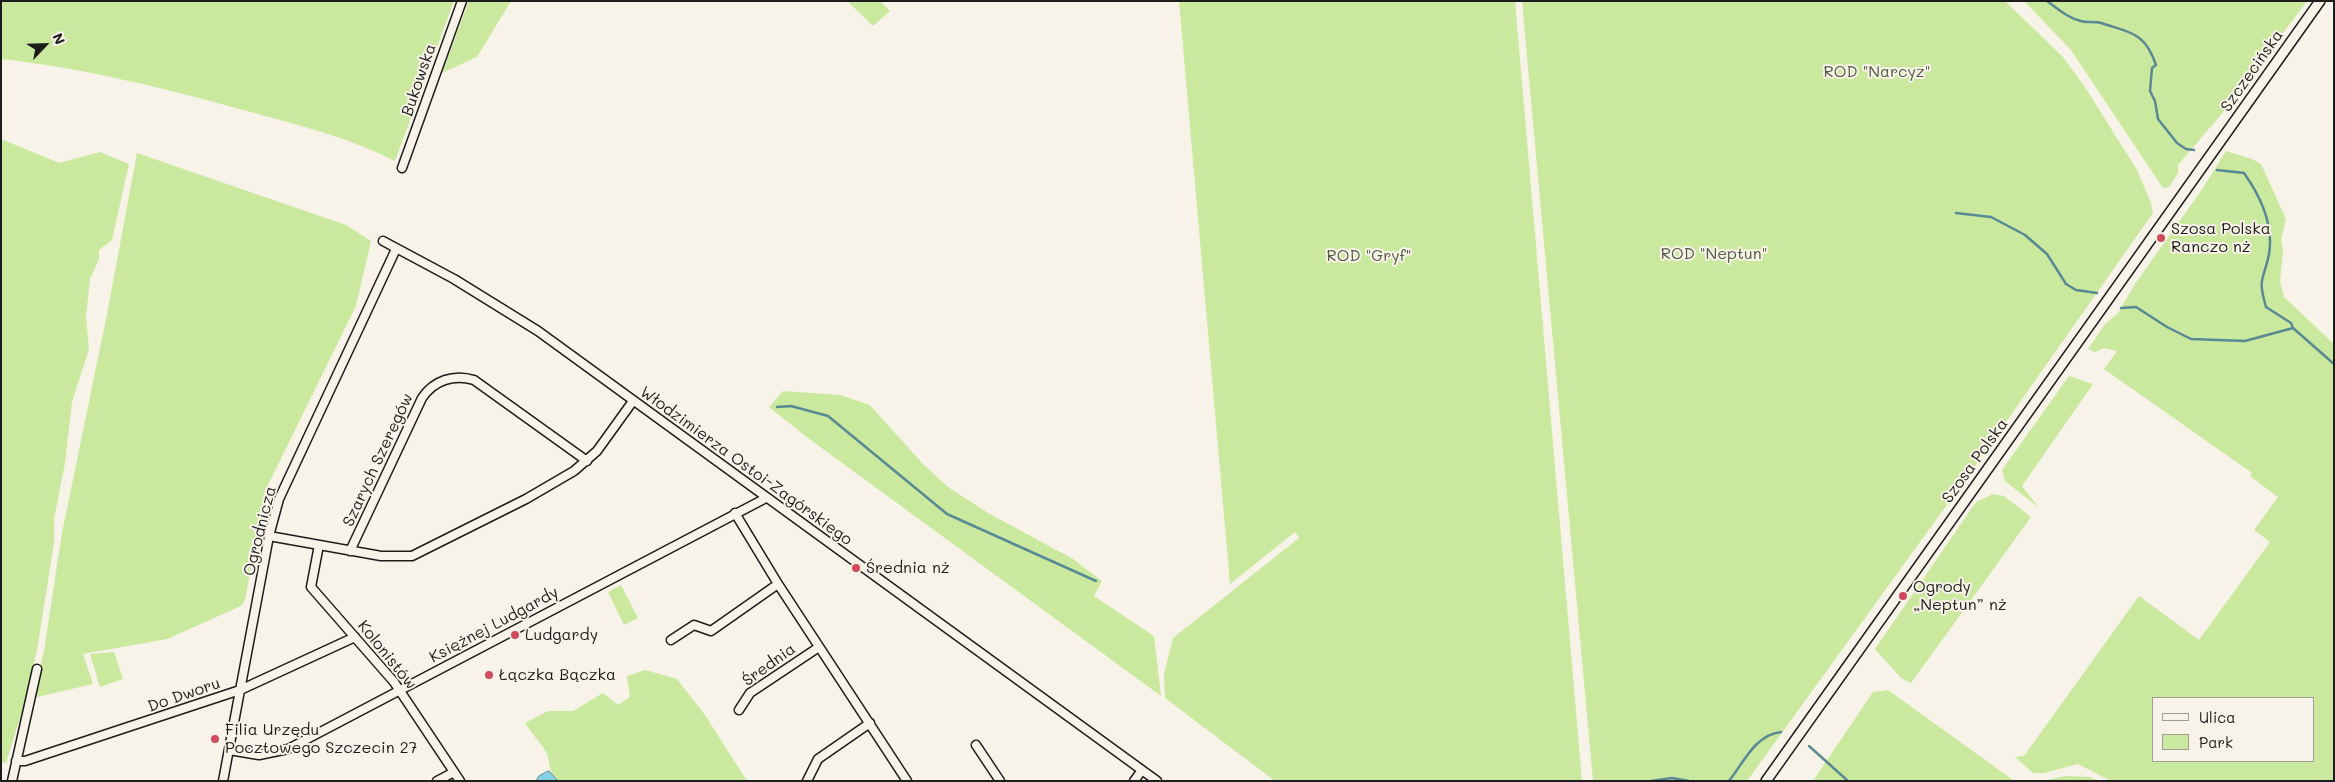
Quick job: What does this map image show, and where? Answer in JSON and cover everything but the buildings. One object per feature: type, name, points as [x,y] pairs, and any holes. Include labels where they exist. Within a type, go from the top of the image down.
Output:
[{"type":"street","name":"Bukowska","points":[[402,168],[462,1]]},
{"type":"street","name":"Szczecińska","points":[[2208,158],[2320,1]]},
{"type":"street","name":"Szosa Polska","points":[[1766,781],[2208,158]]},
{"type":"street","name":"Włodzimierza Ostoi-Zagórskiego","points":[[384,241],[454,279],[510,313],[1157,781]]},
{"type":"street","name":"Ogrodnicza","points":[[223,781],[269,536],[283,488],[396,249]]},
{"type":"street","name":"Szarych Szeregów","points":[[350,551],[422,398],[430,387],[440,381],[456,378],[474,380],[587,461]]},
{"type":"street","points":[[269,536],[391,557],[412,556],[526,499],[568,475],[587,461],[605,441],[633,401]]},
{"type":"street","name":"Księżnej Ludgardy","points":[[228,750],[259,755],[282,751],[766,498]]},
{"type":"street","name":"Średnia","points":[[735,513],[778,584],[908,781]]},
{"type":"street","name":"Kolonistów","points":[[319,545],[311,587],[400,690],[460,781]]},
{"type":"street","points":[[671,640],[694,625],[711,631],[778,584]]},
{"type":"street","name":"Do Dworu","points":[[16,761],[24,761],[240,690],[355,637]]},
{"type":"street","name":"Średnia","points":[[739,710],[750,693],[819,647]]},
{"type":"street","points":[[12,781],[37,669]]},
{"type":"street","points":[[807,781],[818,759],[870,723]]},
{"type":"street","points":[[976,745],[1000,781]]},
{"type":"street","points":[[1134,781],[1142,770]]},
{"type":"street","points":[[437,781],[454,772]]},
{"type":"green space","points":[[1,1],[454,1],[395,161],[359,145],[322,132],[186,95],[125,80],[1,59]]},
{"type":"green space","points":[[469,1],[511,1],[477,57],[442,73]]},
{"type":"green space","points":[[847,1],[880,1],[890,11],[873,26]]},
{"type":"green space","name":"ROD \"Gryf\"","points":[[1179,1],[1515,1],[1582,781],[1275,781],[1165,698],[1164,674],[1173,638],[1299,538],[1295,532],[1230,584]]},
{"type":"green space","name":"ROD \"Neptun\"","points":[[1522,1],[2005,1],[2063,57],[2085,87],[2137,170],[2151,203],[2153,213],[1975,466],[1747,781],[1593,781]]},
{"type":"green space","points":[[2024,1],[2307,1],[2230,104],[2178,165],[2178,173],[2169,187],[2163,188],[2071,50]]},
{"type":"green space","points":[[1,139],[59,163],[100,152],[129,164],[112,240],[99,250],[99,259],[90,279],[86,317],[89,349],[72,402],[65,463],[54,519],[54,543],[37,650],[26,699],[6,763],[1,762]]},
{"type":"green space","points":[[2226,151],[2252,159],[2261,164],[2286,219],[2281,240],[2283,251],[2280,281],[2284,297],[2334,344],[2334,781],[2111,781],[2078,764],[2044,773],[2033,773],[2015,757],[2024,756],[2139,596],[2199,640],[2270,542],[2254,530],[2278,497],[2250,476],[2252,473],[2104,369],[2117,351],[2104,348],[2095,352],[2088,349],[2105,324],[2118,313],[2135,284],[2203,188]]},
{"type":"green space","points":[[137,153],[346,225],[371,241],[356,306],[265,491],[245,600],[241,606],[167,639],[83,654],[93,684],[33,698],[44,651],[62,533],[107,314]]},
{"type":"green space","points":[[2069,376],[2093,384],[2022,486],[2038,507],[2005,481],[2002,470]]},
{"type":"green space","points":[[783,391],[840,395],[870,405],[922,463],[948,487],[988,513],[1073,559],[1102,581],[1094,596],[1154,636],[1161,696],[808,438],[769,407]]},
{"type":"green space","points":[[1993,494],[2004,496],[2031,517],[1911,683],[1901,678],[1875,649],[1976,502]]},
{"type":"green space","points":[[621,585],[638,618],[624,625],[608,592]]},
{"type":"green space","points":[[114,652],[123,679],[100,687],[90,654]]},
{"type":"green space","points":[[645,670],[677,679],[705,715],[747,781],[558,781],[554,777],[545,750],[525,723],[548,711],[573,711],[603,693],[618,705],[630,697],[627,676]]},
{"type":"green space","points":[[1888,690],[2015,781],[1813,781],[1873,692]]},
{"type":"green space","points":[[2066,776],[2091,777],[2097,781],[2041,781]]},
{"type":"water","points":[[549,771],[558,781],[536,781],[539,776]]},
{"type":"waterway","points":[[2047,1],[2076,20],[2101,23],[2129,32],[2142,40],[2152,54],[2156,65],[2152,68],[2150,91],[2155,101],[2158,119],[2177,143],[2186,149],[2194,150]]},
{"type":"waterway","points":[[2217,170],[2244,173],[2265,211],[2270,232],[2269,254],[2262,279],[2263,297],[2266,307],[2291,323],[2293,328],[2334,364]]},
{"type":"waterway","points":[[1956,213],[1991,217],[2025,235],[2047,254],[2066,284],[2076,290],[2097,293]]},
{"type":"waterway","points":[[2121,308],[2136,307],[2167,327],[2191,339],[2245,341],[2293,328]]},
{"type":"waterway","points":[[777,407],[791,406],[828,416],[947,514],[1096,581]]},
{"type":"waterway","points":[[1729,781],[1757,744],[1764,738],[1781,732]]},
{"type":"waterway","points":[[1809,746],[1848,781]]},
{"type":"waterway","points":[[1651,781],[1672,778],[1689,781]]},
{"type":"place","name":"Szosa Polska Ranczo nż","points":[[2161,238]]},
{"type":"place","name":"Średnia nż","points":[[856,568]]},
{"type":"place","name":"Ogrody „Neptun” nż","points":[[1903,596]]},
{"type":"place","name":"Ludgardy","points":[[515,635]]},
{"type":"place","name":"Łączka Bączka","points":[[489,675]]},
{"type":"place","name":"Filia Urzędu Pocztowego Szczecin 27","points":[[215,739]]},
{"type":"park label","name":"ROD \"Narcyz\"","points":[[1877,72]]}]
